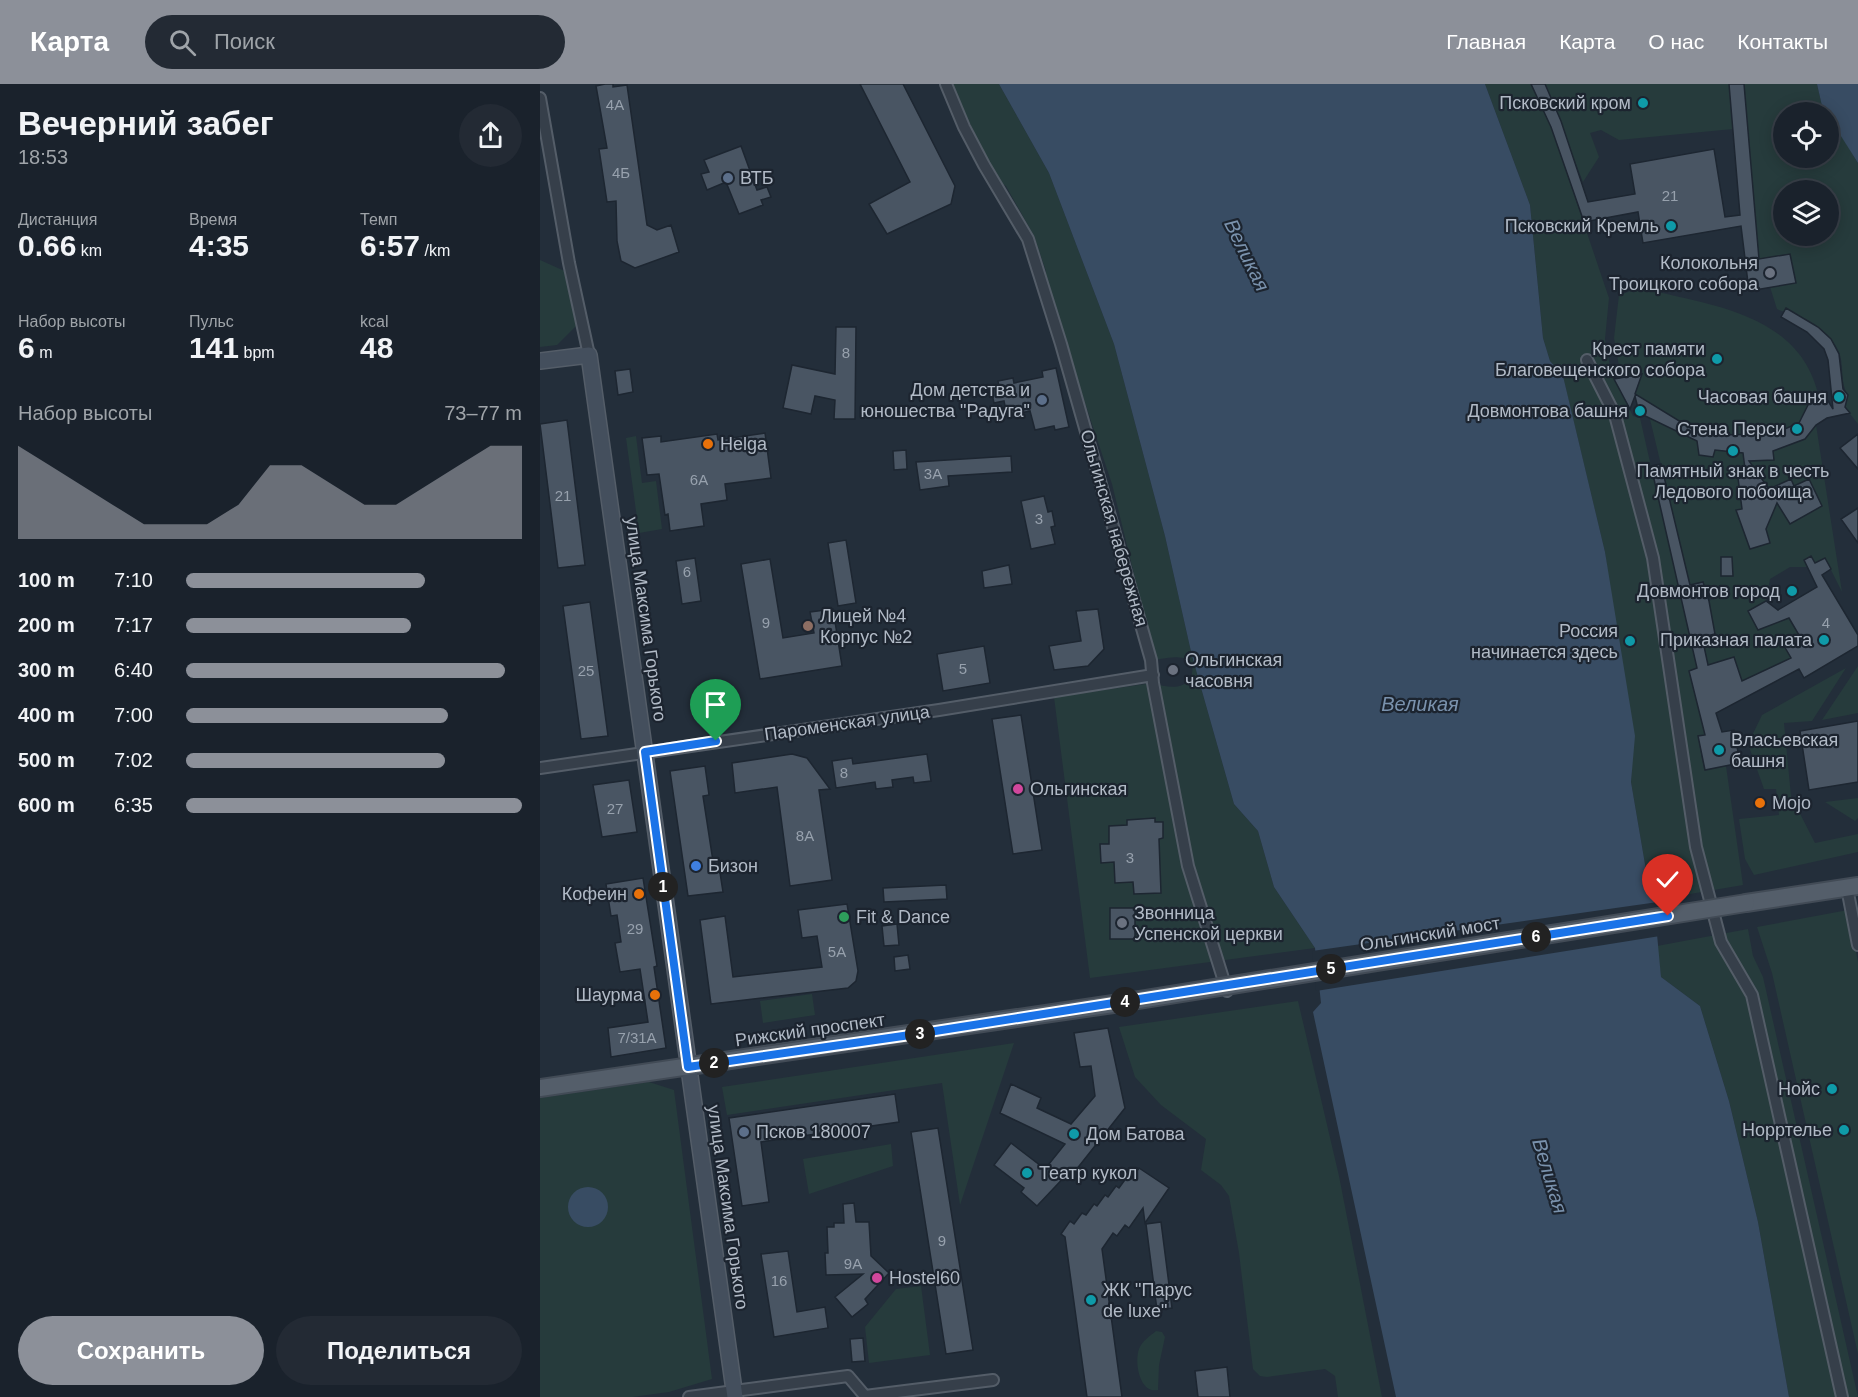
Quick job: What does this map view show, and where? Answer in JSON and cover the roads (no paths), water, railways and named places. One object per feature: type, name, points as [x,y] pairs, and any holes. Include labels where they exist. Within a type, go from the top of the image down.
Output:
[{"type":"main road","points":[[540,362],[589,355]]},
{"type":"main road","name":"улица Максима Горького","points":[[589,355],[734,1394]]},
{"type":"main road","name":"Ольгинский мост","points":[[1120,1003],[1853,887]]},
{"type":"main road","name":"Рижский проспект","points":[[540,1088],[1120,1003]]},
{"type":"street","name":"Ольгинская набережная","points":[[946,84],[964,128],[1028,239],[1151,660],[1188,866],[1227,991]]},
{"type":"street","name":"улица Максима Горького","points":[[540,98],[569,263],[589,355]]},
{"type":"street","points":[[1587,360],[1617,421],[1653,558],[1696,847],[1721,942],[1752,995],[1842,1397]]},
{"type":"street","name":"Пароменская улица","points":[[540,768],[939,710],[1153,675]]},
{"type":"street","points":[[1853,887],[1858,945]]},
{"type":"street","points":[[690,1397],[734,1394],[848,1376],[866,1396],[993,1380]]},
{"type":"water","name":"Великая","points":[[999,84],[1485,84],[1530,205],[1543,338],[1550,361],[1563,376],[1605,552],[1635,736],[1631,782],[1646,870],[1651,870],[1661,977],[1700,1006],[1729,1101],[1758,1222],[1789,1397],[1396,1397],[1313,1012],[1321,1003],[1315,948],[1274,887],[1258,831],[1234,804],[1192,656],[1165,536],[1114,344],[1049,173]]},
{"type":"water","points":[[1817,84],[1858,84],[1858,163],[1839,133],[1839,102],[1821,102]]},
{"type":"water","points":[[588,1187],[596,1188],[602,1193],[607,1199],[607,1215],[602,1221],[596,1226],[588,1227],[580,1226],[574,1221],[569,1215],[568,1207],[569,1199],[574,1193],[580,1188]]},
{"type":"place","name":"Псковский кром","points":[[1643,103]]},
{"type":"place","name":"ВТБ","points":[[728,178]]},
{"type":"place","name":"Псковский Кремль","points":[[1671,226]]},
{"type":"place","name":"Колокольня Троицкого собора","points":[[1770,273]]},
{"type":"place","name":"Крест памяти Благовещенского собора","points":[[1717,359]]},
{"type":"place","name":"Часовая башня","points":[[1839,397]]},
{"type":"place","name":"Дом детства и юношества \"Радуга\"","points":[[1042,400]]},
{"type":"place","name":"Довмонтова башня","points":[[1640,411]]},
{"type":"place","name":"Стена Перси","points":[[1797,429]]},
{"type":"place","name":"Helga","points":[[708,444]]},
{"type":"place","name":"Памятный знак в честь Ледового побоища","points":[[1733,451]]},
{"type":"place","name":"Довмонтов город","points":[[1792,591]]},
{"type":"place","name":"Лицей №4 Корпус №2","points":[[808,626]]},
{"type":"place","name":"Приказная палата","points":[[1824,640]]},
{"type":"place","name":"Россия начинается здесь","points":[[1630,641]]},
{"type":"place","name":"Ольгинская часовня","points":[[1173,670]]},
{"type":"place","name":"Власьевская башня","points":[[1719,750]]},
{"type":"place","name":"Ольгинская","points":[[1018,789]]},
{"type":"place","name":"Mojo","points":[[1760,803]]},
{"type":"place","name":"Бизон","points":[[696,866]]},
{"type":"place","name":"Кофеин","points":[[639,894]]},
{"type":"place","name":"Fit & Dance","points":[[844,917]]},
{"type":"place","name":"Звонница Успенской церкви","points":[[1122,923]]},
{"type":"place","name":"Шаурма","points":[[655,995]]},
{"type":"place","name":"Нойс","points":[[1832,1089]]},
{"type":"place","name":"Норртелье","points":[[1844,1130]]},
{"type":"place","name":"Псков 180007","points":[[744,1132]]},
{"type":"place","name":"Дом Батова","points":[[1074,1134]]},
{"type":"place","name":"Театр кукол","points":[[1027,1173]]},
{"type":"place","name":"Hostel60","points":[[877,1278]]},
{"type":"place","name":"ЖК \"Парус de luxe\"","points":[[1091,1300]]}]
